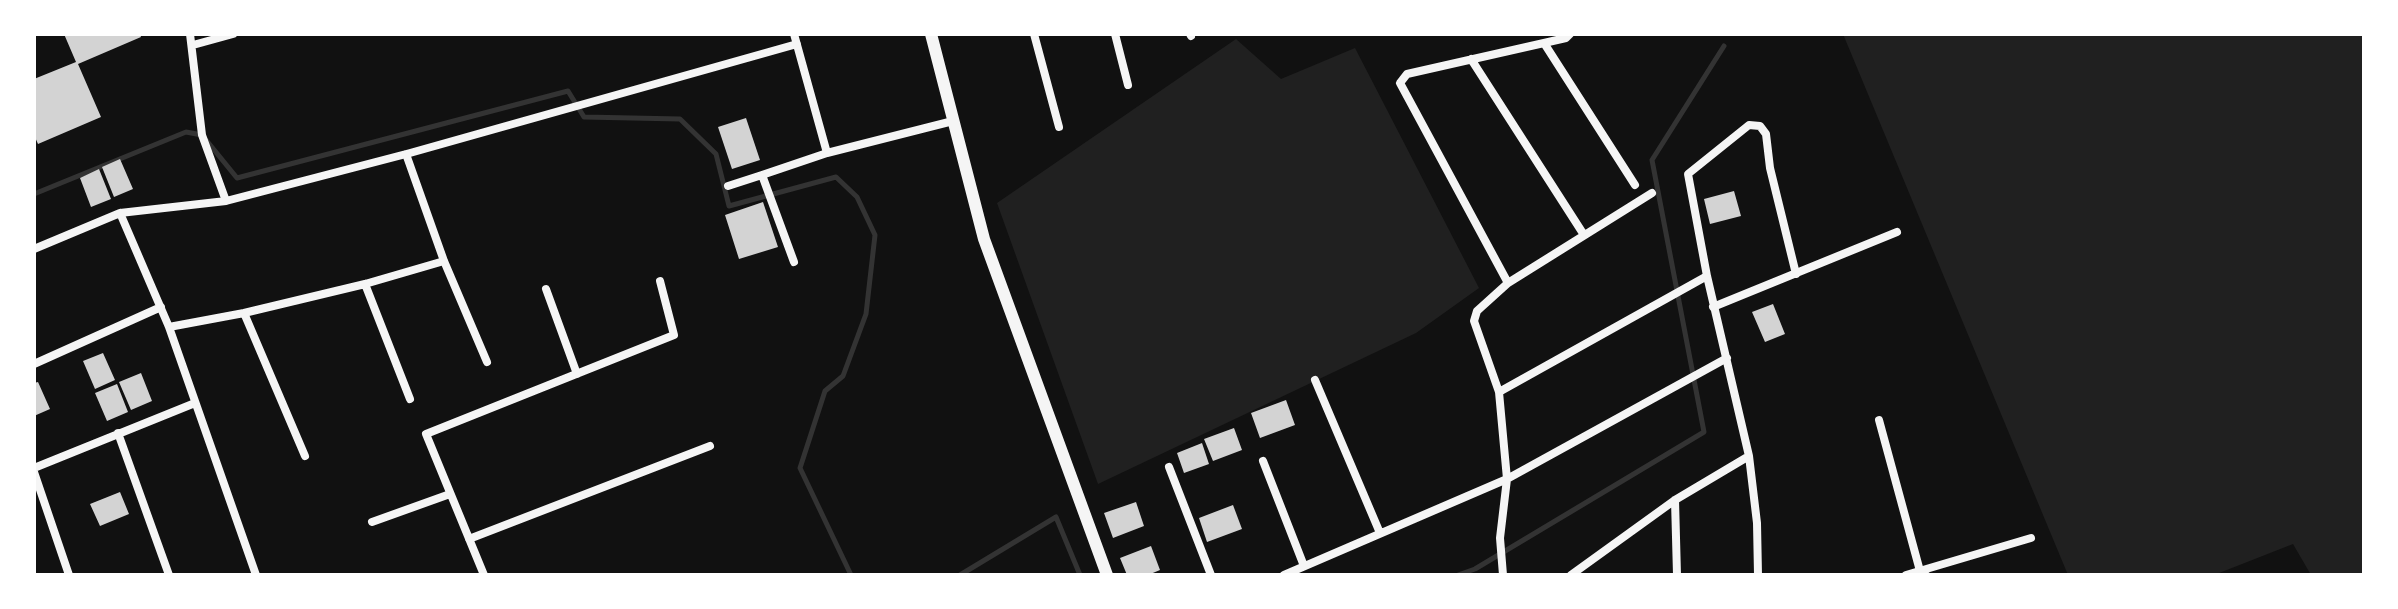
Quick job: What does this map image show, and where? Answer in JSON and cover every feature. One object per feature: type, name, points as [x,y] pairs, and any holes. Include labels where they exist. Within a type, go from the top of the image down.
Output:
[{"type":"main road","points":[[931,34],[984,239],[1107,575]]},
{"type":"street","points":[[190,34],[202,135],[226,201]]},
{"type":"street","points":[[193,45],[233,34]]},
{"type":"street","points":[[794,34],[827,153]]},
{"type":"street","points":[[1034,34],[1059,127]]},
{"type":"street","points":[[1115,34],[1128,85]]},
{"type":"street","points":[[1508,283],[1400,83],[1407,74],[1566,38],[1570,34]]},
{"type":"street","points":[[1544,43],[1635,185]]},
{"type":"street","points":[[34,249],[120,213],[226,201],[406,154],[797,44]]},
{"type":"street","points":[[1471,59],[1584,235]]},
{"type":"street","points":[[728,186],[763,180],[827,153],[953,121]]},
{"type":"street","points":[[1758,575],[1757,523],[1749,456],[1713,307],[1688,174],[1749,125],[1760,126],[1766,134],[1770,168],[1796,274]]},
{"type":"street","points":[[406,154],[444,261],[487,362]]},
{"type":"street","points":[[763,180],[794,262]]},
{"type":"street","points":[[1503,575],[1500,538],[1507,479],[1499,392],[1474,321],[1475,315],[1508,283],[1652,193]]},
{"type":"street","points":[[120,213],[169,327],[256,575]]},
{"type":"street","points":[[1713,307],[1897,232]]},
{"type":"street","points":[[169,327],[365,284],[444,261]]},
{"type":"street","points":[[1499,392],[1707,276]]},
{"type":"street","points":[[484,575],[426,434],[674,335],[660,281]]},
{"type":"street","points":[[365,284],[410,399]]},
{"type":"street","points":[[546,289],[577,374]]},
{"type":"street","points":[[34,364],[161,307]]},
{"type":"street","points":[[244,313],[305,456]]},
{"type":"street","points":[[1284,575],[1507,479],[1727,358]]},
{"type":"street","points":[[1315,380],[1380,533]]},
{"type":"street","points":[[69,575],[34,470],[195,403]]},
{"type":"street","points":[[1879,420],[1923,573]]},
{"type":"street","points":[[118,433],[169,575]]},
{"type":"street","points":[[469,539],[710,446]]},
{"type":"street","points":[[1571,575],[1581,571],[1675,500],[1749,456]]},
{"type":"street","points":[[1263,461],[1304,566]]},
{"type":"street","points":[[1169,467],[1211,575]]},
{"type":"street","points":[[372,522],[450,494]]},
{"type":"street","points":[[1675,500],[1677,575]]},
{"type":"street","points":[[1906,575],[1923,573],[2031,538]]},
{"type":"shaded area","points":[[1843,34],[2364,34],[2364,575],[2311,575],[2293,544],[2214,575],[2068,575]]},
{"type":"shaded area","points":[[1236,39],[1281,79],[1355,48],[1479,288],[1416,333],[1098,484],[997,203]]},
{"type":"building","points":[[64,34],[140,34],[141,37],[78,64],[101,117],[38,144],[34,135],[34,79],[76,62]]},
{"type":"building","points":[[746,118],[760,160],[732,169],[718,127]]},
{"type":"building","points":[[120,159],[133,189],[114,197],[102,167]]},
{"type":"building","points":[[99,169],[111,199],[91,207],[80,178]]},
{"type":"building","points":[[1734,191],[1741,216],[1710,224],[1704,199]]},
{"type":"building","points":[[763,202],[778,247],[739,259],[725,215]]},
{"type":"building","points":[[1773,304],[1785,334],[1765,342],[1752,312]]},
{"type":"building","points":[[103,353],[115,380],[95,389],[83,361]]},
{"type":"building","points":[[141,373],[152,401],[131,410],[119,382]]},
{"type":"building","points":[[38,382],[50,409],[34,416],[34,383]]},
{"type":"building","points":[[117,384],[128,412],[107,421],[95,393]]},
{"type":"building","points":[[1286,400],[1295,425],[1260,438],[1251,413]]},
{"type":"building","points":[[1234,428],[1242,450],[1213,461],[1204,439]]},
{"type":"building","points":[[1202,443],[1209,464],[1184,473],[1177,453]]},
{"type":"building","points":[[120,492],[129,514],[100,526],[90,504]]},
{"type":"building","points":[[1136,502],[1144,526],[1113,538],[1104,513]]},
{"type":"building","points":[[1233,505],[1242,529],[1207,542],[1199,518]]},
{"type":"building","points":[[1151,546],[1160,570],[1148,575],[1127,575],[1120,558]]},
{"type":"waterway","points":[[1458,575],[1475,569],[1704,432],[1652,160],[1724,46]]},
{"type":"waterway","points":[[34,194],[186,132],[202,135],[237,178],[568,91],[584,117],[680,119],[716,154],[729,206],[836,177],[857,197],[875,235],[866,314],[843,376],[825,391],[800,468],[851,575]]},
{"type":"waterway","points":[[960,575],[1056,517],[1080,575]]}]
